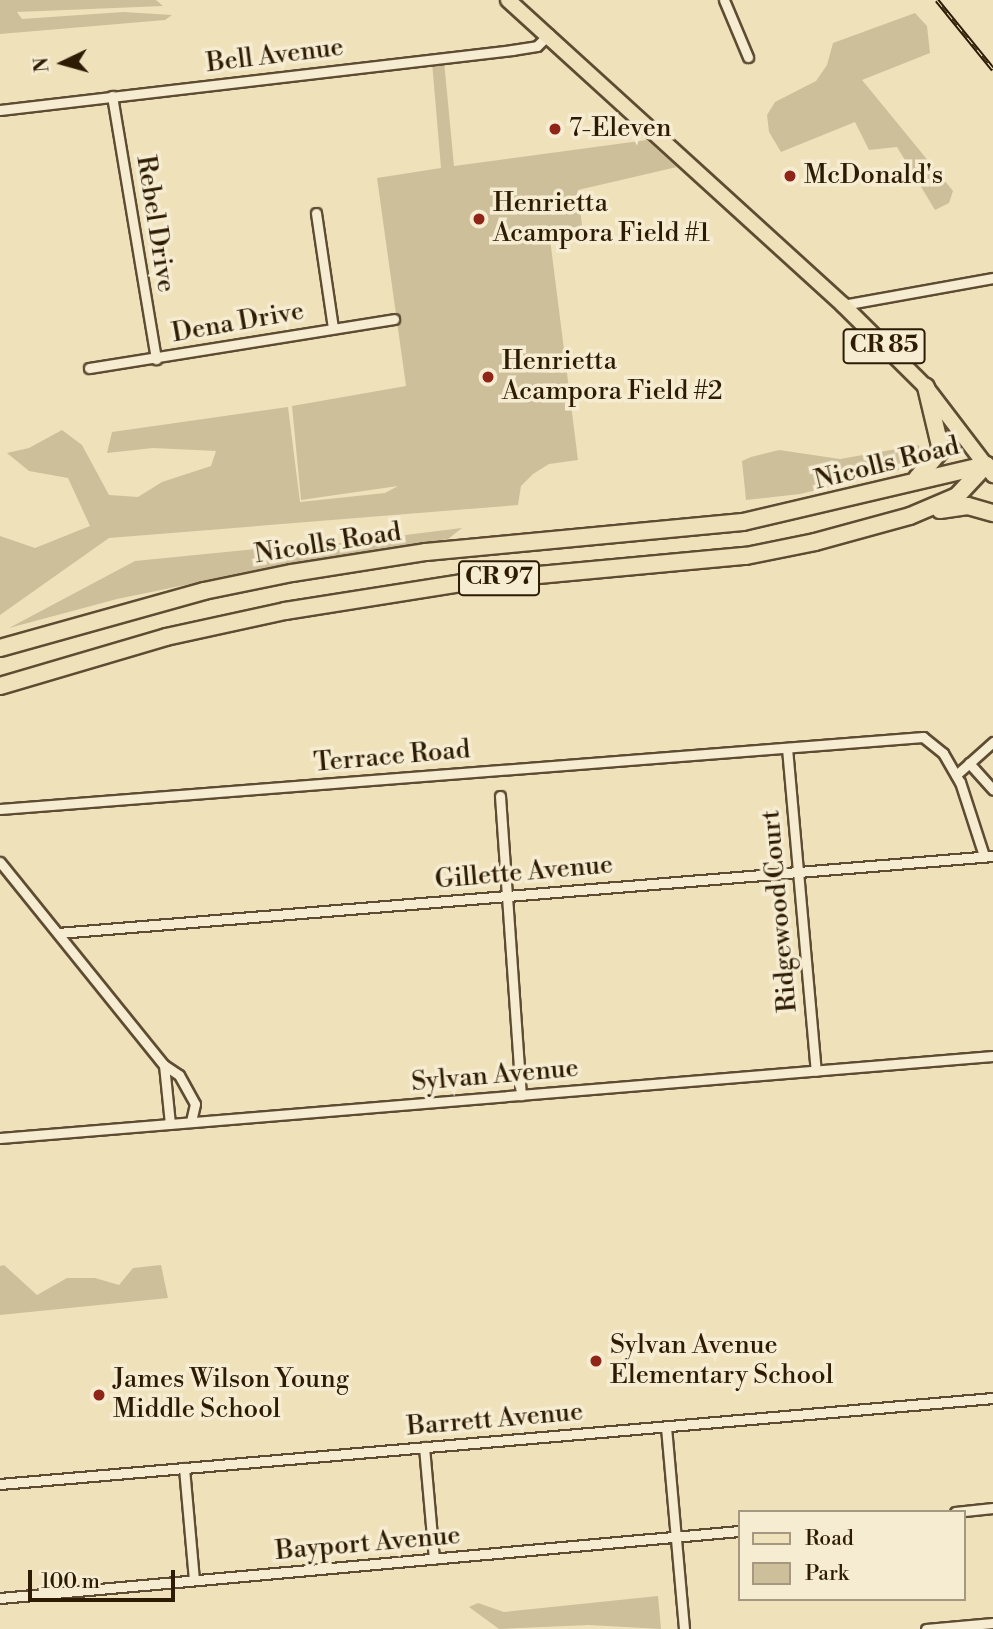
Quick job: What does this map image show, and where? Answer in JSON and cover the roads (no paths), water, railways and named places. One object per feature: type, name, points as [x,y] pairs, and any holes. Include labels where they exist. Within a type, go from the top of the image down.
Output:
[{"type":"highway","points":[[907,484],[926,472],[941,450],[926,387]]},
{"type":"highway","name":"Nicolls Road","points":[[0,648],[204,591],[292,573],[426,552],[743,522],[907,484],[990,470]]},
{"type":"highway","name":"Nicolls Road","points":[[0,686],[166,637],[285,611],[474,581],[746,556],[910,516],[957,496],[990,470]]},
{"type":"highway","points":[[910,516],[961,507],[993,513]]},
{"type":"highway","points":[[0,641],[47,634]]},
{"type":"highway","points":[[0,693],[25,685],[31,677]]},
{"type":"main road","name":"CR 85","points":[[508,0],[549,34],[843,305],[926,387],[990,470]]},
{"type":"street","points":[[724,0],[748,57]]},
{"type":"street","name":"Bell Avenue","points":[[0,110],[537,46],[549,34]]},
{"type":"street","name":"Rebel Drive","points":[[113,96],[156,359]]},
{"type":"street","points":[[316,213],[333,328]]},
{"type":"street","points":[[843,305],[991,281]]},
{"type":"street","name":"Dena Drive","points":[[89,368],[394,319]]},
{"type":"street","name":"Terrace Road","points":[[0,809],[787,748],[892,736],[923,737],[943,752],[956,775],[988,856]]},
{"type":"street","points":[[956,775],[993,742]]},
{"type":"street","name":"Ridgewood Court","points":[[787,748],[816,1071]]},
{"type":"street","points":[[969,763],[993,790]]},
{"type":"street","points":[[500,796],[521,1095]]},
{"type":"street","name":"Gillette Avenue","points":[[58,933],[988,856]]},
{"type":"street","points":[[0,862],[164,1065],[179,1075],[195,1104],[191,1122]]},
{"type":"street","name":"Sylvan Avenue","points":[[0,1138],[993,1056]]},
{"type":"street","points":[[164,1065],[170,1124]]},
{"type":"street","name":"Barrett Avenue","points":[[0,1484],[993,1398]]},
{"type":"street","points":[[666,1427],[684,1629]]},
{"type":"street","points":[[424,1447],[434,1559]]},
{"type":"street","points":[[184,1468],[194,1580]]},
{"type":"street","points":[[965,1511],[993,1508]]},
{"type":"street","name":"Bayport Avenue","points":[[0,1598],[738,1531]]},
{"type":"street","points":[[926,1629],[993,1623]]},
{"type":"railway","points":[[937,0],[993,69]]},
{"type":"place","name":"7-Eleven","points":[[555,129]]},
{"type":"place","name":"McDonald's","points":[[790,176]]},
{"type":"place","name":"Henrietta Acampora Field #1","points":[[479,219]]},
{"type":"place","name":"Henrietta Acampora Field #2","points":[[488,377]]},
{"type":"place","name":"Sylvan Avenue Elementary School","points":[[596,1361]]},
{"type":"place","name":"James Wilson Young Middle School","points":[[99,1395]]}]
